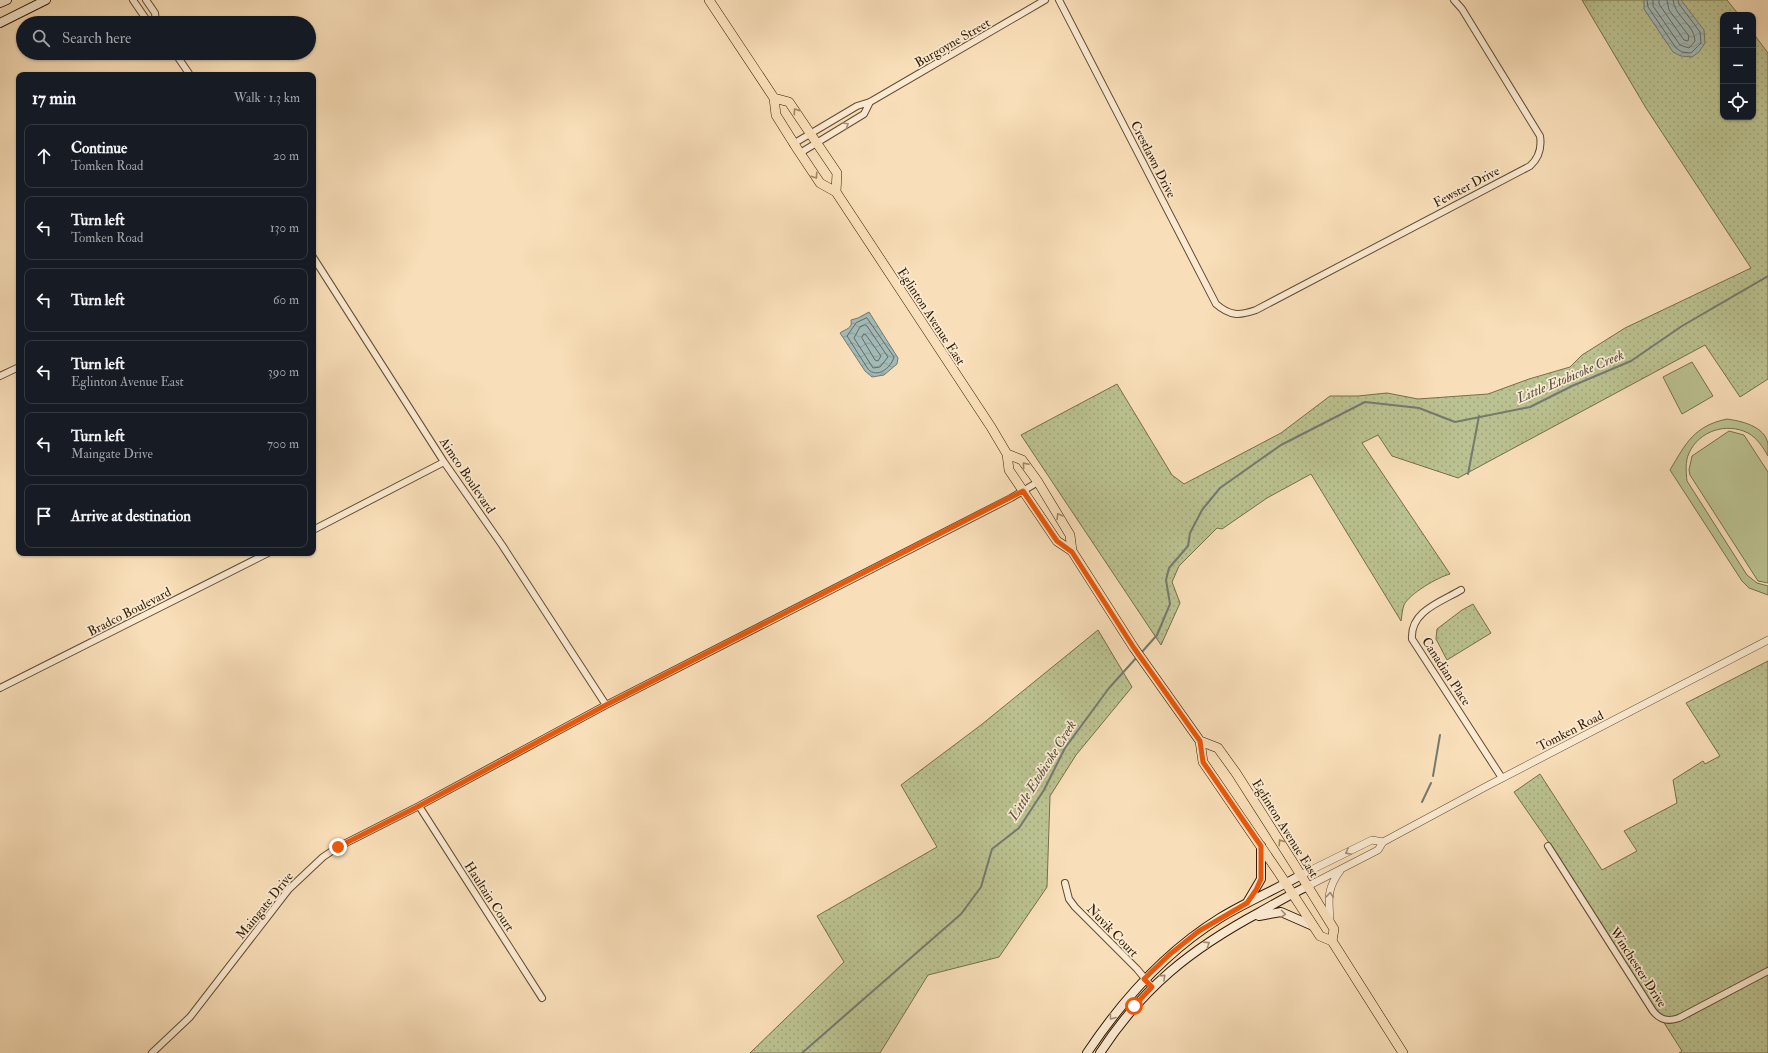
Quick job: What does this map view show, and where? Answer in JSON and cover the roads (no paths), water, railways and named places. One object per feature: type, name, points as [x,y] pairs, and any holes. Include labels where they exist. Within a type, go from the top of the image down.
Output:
[{"type":"main road","points":[[0,3],[6,0]]},
{"type":"main road","points":[[0,23],[46,0]]},
{"type":"main road","name":"Eglinton Avenue East","points":[[709,0],[774,98],[776,115],[794,144],[820,183],[836,192],[991,427],[1007,454],[1009,470],[1057,541],[1072,552],[1134,648],[1200,741],[1203,762],[1261,846],[1320,936],[1332,941],[1403,1053]]},
{"type":"main road","points":[[774,98],[789,102],[817,142],[837,173],[836,192]]},
{"type":"main road","name":"Eglinton Avenue East","points":[[1007,454],[1022,460],[1038,482],[1070,535],[1072,552]]},
{"type":"main road","name":"Eglinton Avenue East","points":[[1200,741],[1218,748],[1302,876],[1334,929],[1332,941]]},
{"type":"main road","points":[[1247,903],[1256,890],[1261,879],[1261,846]]},
{"type":"main road","name":"Tomken Road","points":[[1087,1053],[1116,1012],[1144,979],[1169,955],[1199,931],[1247,903],[1302,876]]},
{"type":"main road","name":"Tomken Road","points":[[1100,1053],[1114,1031],[1152,987],[1199,949],[1250,917],[1292,893],[1308,886]]},
{"type":"main road","points":[[1250,917],[1281,912],[1313,926]]},
{"type":"street","points":[[133,0],[144,16]]},
{"type":"street","points":[[146,0],[155,13],[155,16]]},
{"type":"street","name":"Burgoyne Street","points":[[794,144],[857,106],[870,102],[1045,0]]},
{"type":"street","name":"Crestlawn Drive","points":[[1059,0],[1216,304],[1230,313],[1240,315]]},
{"type":"street","name":"Fewster Drive","points":[[1240,315],[1263,307],[1530,166],[1537,160],[1541,144],[1540,136],[1454,0]]},
{"type":"street","points":[[180,60],[188,72]]},
{"type":"street","name":"Burgoyne Street","points":[[800,153],[864,114],[870,102]]},
{"type":"street","name":"Aimco Boulevard","points":[[316,262],[444,462],[502,545],[606,705]]},
{"type":"street","points":[[0,376],[16,369]]},
{"type":"street","points":[[316,528],[444,462]]},
{"type":"street","name":"Maingate Drive","points":[[152,1053],[190,1017],[289,889],[323,857],[338,847],[419,806],[606,705],[1038,482]]},
{"type":"street","name":"Bradco Boulevard","points":[[0,688],[262,556]]},
{"type":"street","name":"Canadian Place","points":[[1461,590],[1419,615],[1412,629],[1412,639],[1502,778]]},
{"type":"street","name":"Tomken Road","points":[[1308,886],[1342,870],[1378,850],[1383,842],[1502,778],[1768,640]]},
{"type":"street","name":"Haultain Court","points":[[419,806],[542,998]]},
{"type":"street","name":"Tomken Road","points":[[1302,876],[1372,840],[1383,842]]},
{"type":"street","name":"Winchester Drive","points":[[1548,846],[1653,1011],[1660,1018],[1668,1021],[1679,1018],[1768,971]]},
{"type":"street","points":[[1330,924],[1329,896],[1331,885],[1342,870]]},
{"type":"street","name":"Nuvik Court","points":[[1065,883],[1069,899],[1075,907],[1152,987]]},
{"type":"water","points":[[1644,0],[1681,0],[1704,30],[1705,43],[1699,52],[1692,57],[1681,56],[1673,52],[1644,9]]},
{"type":"water","points":[[869,312],[898,358],[897,364],[884,375],[872,377],[865,371],[840,333],[850,327],[851,320]]},
{"type":"waterway","name":"Little Etobicoke Creek","points":[[1141,653],[1157,635],[1170,604],[1166,580],[1169,568],[1188,546],[1190,533],[1202,510],[1220,488],[1281,445],[1365,402],[1419,408],[1455,422],[1530,407],[1572,386],[1631,361],[1682,326],[1768,276]]},
{"type":"waterway","points":[[1468,474],[1479,416]]},
{"type":"waterway","name":"Little Etobicoke Creek","points":[[802,1053],[961,914],[981,887],[992,849],[1019,828],[1044,790],[1065,748],[1109,688],[1137,657]]},
{"type":"waterway","points":[[1433,776],[1440,735]]},
{"type":"waterway","points":[[1422,802],[1431,783]]}]
